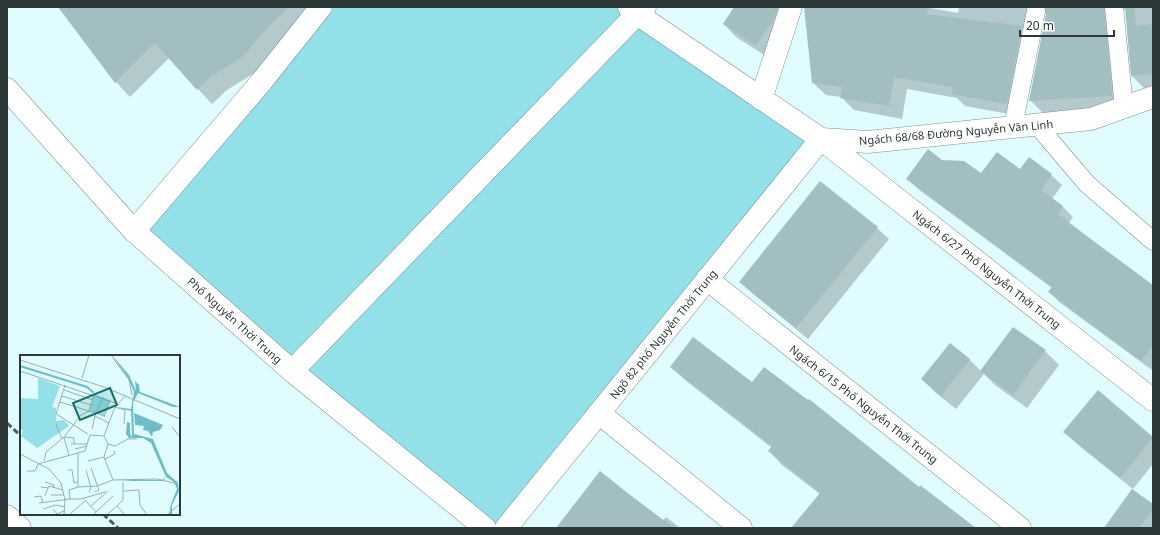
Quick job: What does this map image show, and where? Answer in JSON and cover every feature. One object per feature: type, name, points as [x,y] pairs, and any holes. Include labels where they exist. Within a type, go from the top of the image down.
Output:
[{"type":"main road","points":[[134,231],[262,81],[321,7]]},
{"type":"main road","points":[[761,99],[791,7]]},
{"type":"main road","points":[[292,371],[637,9],[761,99],[821,139]]},
{"type":"main road","name":"Phố Nguyễn Thời Trung","points":[[7,89],[134,231],[292,371],[485,528]]},
{"type":"main road","name":"Ngách 68/68 Đường Nguyễn Văn Linh","points":[[821,139],[868,142],[1091,119],[1153,98]]},
{"type":"main road","name":"Ngõ 82 phố Nguyễn Thời Trung","points":[[506,528],[821,139]]},
{"type":"main road","name":"Ngách 6/27 Phố Nguyễn Thời Trung","points":[[821,139],[1153,400]]},
{"type":"main road","name":"Ngách 6/15 Phố Nguyễn Thời Trung","points":[[707,280],[1020,528]]},
{"type":"main road","points":[[599,413],[741,528]]},
{"type":"main road","points":[[7,516],[20,528]]},
{"type":"lane","points":[[1114,7],[1124,107]]},
{"type":"lane","points":[[1013,127],[1036,11]]},
{"type":"lane","points":[[1036,124],[1087,184],[1153,241]]},
{"type":"shaded area","points":[[318,7],[629,7],[821,139],[506,528],[485,528],[134,231]]},
{"type":"building","points":[[58,7],[289,7],[267,28],[241,58],[212,76],[197,90],[155,43],[115,83]]},
{"type":"building","points":[[734,7],[778,7],[774,19],[756,46],[723,24]]},
{"type":"building","points":[[804,7],[928,7],[926,14],[1022,26],[1007,104],[952,94],[953,87],[894,77],[889,106],[840,98],[842,87],[812,83]]},
{"type":"building","points":[[1046,7],[1104,7],[1112,96],[1029,101]]},
{"type":"building","points":[[1125,7],[1134,7],[1136,26],[1153,24],[1153,74],[1131,76]]},
{"type":"building","points":[[928,149],[942,160],[964,161],[981,173],[997,152],[1020,169],[1029,157],[1052,174],[1041,190],[1063,206],[1058,214],[1153,285],[1153,345],[1141,361],[1048,292],[1052,287],[906,179]]},
{"type":"building","points":[[820,181],[878,227],[796,328],[739,282]]},
{"type":"building","points":[[1013,327],[1046,350],[1013,395],[980,371]]},
{"type":"building","points":[[693,337],[752,382],[764,367],[808,400],[809,399],[919,487],[920,485],[976,528],[791,528],[820,493],[768,451],[772,446],[670,367]]},
{"type":"building","points":[[950,343],[970,359],[941,396],[921,379]]},
{"type":"building","points":[[1098,390],[1153,437],[1120,478],[1063,432]]},
{"type":"building","points":[[600,471],[625,491],[674,528],[556,528]]},
{"type":"building","points":[[1132,489],[1153,504],[1153,509],[1139,528],[1104,528]]},
{"type":"railway","points":[[7,423],[20,435]]},
{"type":"railway","points":[[104,515],[118,528]]}]
